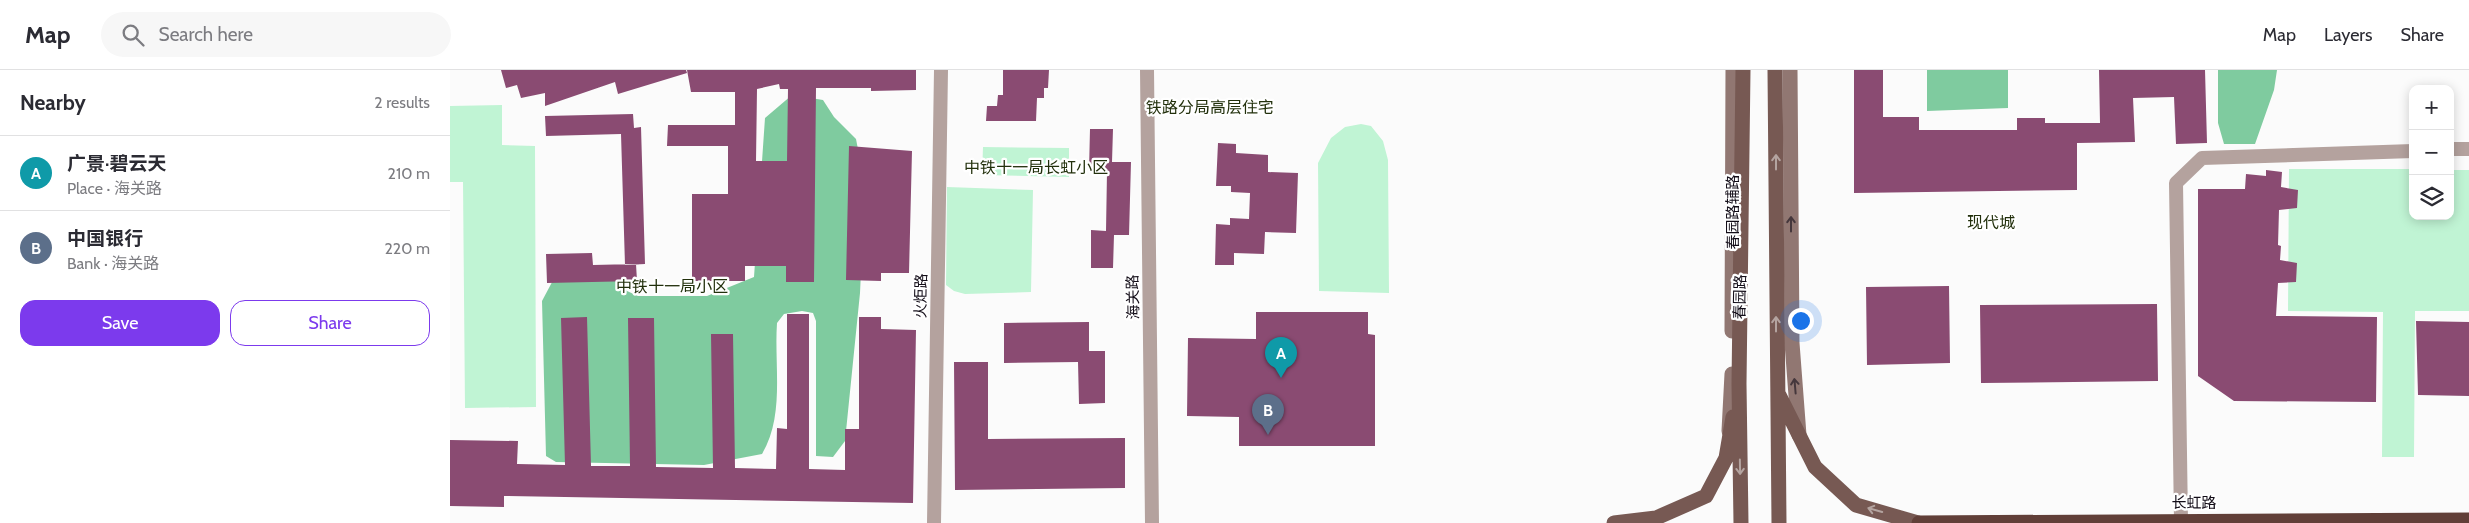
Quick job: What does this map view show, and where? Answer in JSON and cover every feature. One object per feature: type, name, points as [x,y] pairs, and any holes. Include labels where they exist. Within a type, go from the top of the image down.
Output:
[{"type":"highway","name":"长虹路","points":[[1919,523],[2469,520]]},
{"type":"main road","name":"春园路","points":[[1741,523],[1739,384],[1743,70]]},
{"type":"main road","points":[[1775,70],[1779,523]]},
{"type":"main road","points":[[1614,523],[1656,518],[1706,496],[1726,458],[1739,384]]},
{"type":"main road","points":[[1777,391],[1815,467],[1856,505],[1919,523]]},
{"type":"street","name":"火炬路","points":[[934,523],[941,70]]},
{"type":"street","name":"海关路","points":[[1147,70],[1152,523]]},
{"type":"street","name":"春园路辅路","points":[[1728,444],[1732,383],[1733,70]]},
{"type":"street","points":[[1790,70],[1792,343],[1799,435]]},
{"type":"street","points":[[2454,149],[2469,149]]},
{"type":"street","points":[[2181,521],[2176,183],[2202,158],[2409,150]]},
{"type":"green space","points":[[1927,70],[2008,70],[2008,108],[1927,111]]},
{"type":"green space","points":[[2218,70],[2277,70],[2274,90],[2255,144],[2224,144],[2218,123]]},
{"type":"green space","points":[[792,95],[823,100],[834,117],[856,139],[865,185],[860,293],[845,441],[833,457],[816,456],[816,321],[813,313],[802,311],[784,314],[777,323],[776,407],[774,423],[762,454],[704,465],[556,462],[546,456],[542,301],[559,269],[618,281],[627,291],[638,296],[707,296],[754,277],[765,118]]},
{"type":"green space","points":[[502,105],[502,145],[535,146],[536,407],[465,408],[463,182],[450,182],[450,106]]},
{"type":"green space","points":[[1361,124],[1371,126],[1383,141],[1388,160],[1389,293],[1319,291],[1318,163],[1331,138],[1345,127]]},
{"type":"green space","points":[[983,147],[1069,148],[1069,177],[982,175]]},
{"type":"green space","points":[[2289,169],[2409,169],[2409,220],[2454,220],[2454,170],[2469,170],[2469,311],[2415,311],[2414,457],[2382,457],[2383,312],[2288,311]]},
{"type":"green space","points":[[947,187],[1033,190],[1031,292],[965,294],[954,291],[946,285]]},
{"type":"building","points":[[501,70],[686,70],[687,73],[618,94],[615,82],[545,106],[545,93],[521,98],[517,85],[506,88]]},
{"type":"building","points":[[687,70],[916,70],[916,90],[871,91],[871,88],[816,88],[814,282],[786,282],[786,266],[745,266],[745,281],[692,281],[692,194],[728,194],[728,146],[667,146],[668,125],[735,125],[735,92],[691,92]],"holes":[[[779,84],[780,89],[788,89],[787,161],[756,161],[757,89]]]},
{"type":"building","points":[[1003,70],[1049,70],[1048,88],[1044,88],[1044,98],[1037,98],[1036,121],[986,121],[987,106],[997,106],[998,95],[1003,95]]},
{"type":"building","points":[[1854,70],[1883,70],[1883,117],[1919,117],[1919,130],[2017,130],[2017,118],[2045,118],[2045,123],[2100,123],[2099,70],[2205,70],[2207,143],[2176,144],[2174,97],[2133,98],[2135,142],[2077,143],[2077,190],[1854,193]]},
{"type":"building","points":[[633,114],[634,128],[641,127],[645,264],[625,265],[621,134],[546,136],[545,116]]},
{"type":"building","points":[[1090,129],[1113,129],[1112,162],[1131,162],[1129,235],[1114,235],[1113,268],[1091,268],[1091,230],[1106,231],[1107,172],[1089,171]]},
{"type":"building","points":[[1218,143],[1236,144],[1236,153],[1268,155],[1268,172],[1298,173],[1296,233],[1265,232],[1264,254],[1234,253],[1234,265],[1215,265],[1216,224],[1230,225],[1230,218],[1249,219],[1250,193],[1231,192],[1231,186],[1216,186]]},
{"type":"building","points":[[849,146],[912,151],[909,273],[881,273],[881,281],[846,280]]},
{"type":"building","points":[[2266,170],[2282,172],[2281,187],[2298,190],[2297,208],[2279,210],[2278,245],[2281,246],[2280,260],[2297,263],[2296,282],[2278,283],[2276,316],[2377,317],[2376,402],[2234,401],[2198,376],[2198,189],[2245,189],[2246,174],[2266,176]]},
{"type":"building","points":[[592,253],[593,265],[636,264],[637,281],[547,283],[546,254]]},
{"type":"building","points":[[1949,286],[1950,363],[1867,365],[1866,287]]},
{"type":"building","points":[[2157,304],[2158,381],[1981,383],[1980,305]]},
{"type":"building","points":[[1256,312],[1368,312],[1368,334],[1375,335],[1375,446],[1239,446],[1239,417],[1187,416],[1188,338],[1256,339]]},
{"type":"building","points":[[787,314],[809,314],[809,469],[845,470],[845,429],[859,429],[859,317],[881,317],[881,329],[916,330],[913,503],[504,496],[504,507],[450,506],[450,440],[518,441],[517,464],[565,465],[561,318],[587,317],[591,466],[630,466],[628,318],[654,318],[656,467],[713,468],[711,334],[733,334],[735,468],[776,469],[777,428],[787,429]]},
{"type":"building","points":[[2416,321],[2469,322],[2469,396],[2418,395]]},
{"type":"building","points":[[1089,322],[1089,351],[1105,351],[1105,403],[1079,404],[1078,362],[1004,363],[1004,323]]},
{"type":"building","points":[[954,362],[988,362],[988,439],[1125,438],[1125,488],[955,490]]},
{"type":"place","name":"广景·碧云天","points":[[1281,378]]},
{"type":"place","name":"中国银行","points":[[1268,435]]},
{"type":"district","name":"铁路分局高层住宅","points":[[1210,107]]},
{"type":"district","name":"中铁十一局长虹小区","points":[[1036,167]]},
{"type":"district","name":"现代城","points":[[1991,222]]},
{"type":"district","name":"中铁十一局小区","points":[[672,286]]}]
